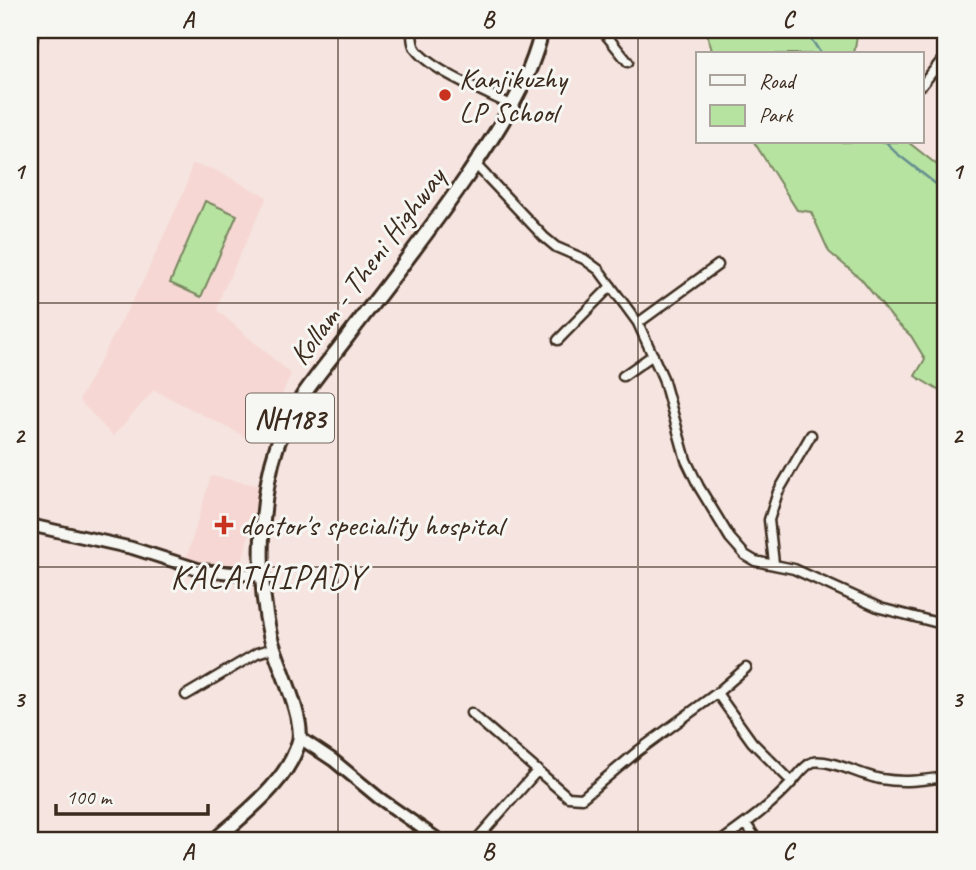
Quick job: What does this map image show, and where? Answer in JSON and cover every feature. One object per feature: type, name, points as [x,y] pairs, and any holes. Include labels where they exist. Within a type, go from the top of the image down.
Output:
[{"type":"highway","name":"Kollam - Theni Highway","points":[[300,738],[296,712],[274,648],[265,609],[263,536],[268,489],[277,447],[289,419],[317,377],[405,264],[497,132],[532,63],[542,30]]},
{"type":"highway","points":[[215,840],[276,781],[290,761],[300,738]]},
{"type":"main road","points":[[30,525],[132,548],[201,570],[263,576]]},
{"type":"main road","points":[[300,738],[439,840]]},
{"type":"street","points":[[30,52],[34,30]]},
{"type":"street","points":[[412,30],[416,51],[424,58],[511,105]]},
{"type":"street","points":[[602,30],[628,62]]},
{"type":"street","points":[[923,84],[946,55]]},
{"type":"street","points":[[475,164],[544,237],[556,247],[584,259],[599,270],[638,323],[663,378],[686,460],[714,514],[745,555],[755,561],[794,569],[880,608],[946,625]]},
{"type":"street","points":[[638,323],[718,265]]},
{"type":"street","points":[[558,340],[611,286]]},
{"type":"street","points":[[623,376],[653,355]]},
{"type":"street","points":[[774,563],[769,520],[778,492],[811,435]]},
{"type":"street","points":[[186,695],[257,653],[274,648]]},
{"type":"street","points":[[471,713],[568,797],[582,798],[746,668]]},
{"type":"street","points":[[717,693],[752,742],[792,782]]},
{"type":"street","points":[[723,840],[779,797],[806,767],[820,762],[884,780],[917,782],[946,777]]},
{"type":"street","points":[[476,840],[538,770]]},
{"type":"street","points":[[746,824],[757,840]]},
{"type":"shaded area","points":[[192,164],[213,169],[267,197],[222,293],[217,310],[291,374],[262,439],[252,440],[154,390],[113,436],[79,400],[144,279],[186,187]]},
{"type":"shaded area","name":"doctor's speciality hospital","points":[[211,476],[261,486],[238,578],[185,563]]},
{"type":"green space","points":[[706,30],[858,30],[854,52],[712,52]]},
{"type":"green space","points":[[755,144],[911,144],[946,172],[946,391],[938,390],[915,376],[925,359],[911,336],[894,320],[861,279],[829,252],[811,212],[797,210]]},
{"type":"green space","points":[[205,201],[237,215],[201,297],[170,283]]},
{"type":"waterway","points":[[802,30],[820,52]]},
{"type":"waterway","points":[[888,144],[946,192]]},
{"type":"place","name":"Kanjikuzhy LP School","points":[[445,95]]},
{"type":"place","name":"doctor's speciality hospital","points":[[224,525]]},
{"type":"district","name":"KALATHIPADY","points":[[268,577]]}]
